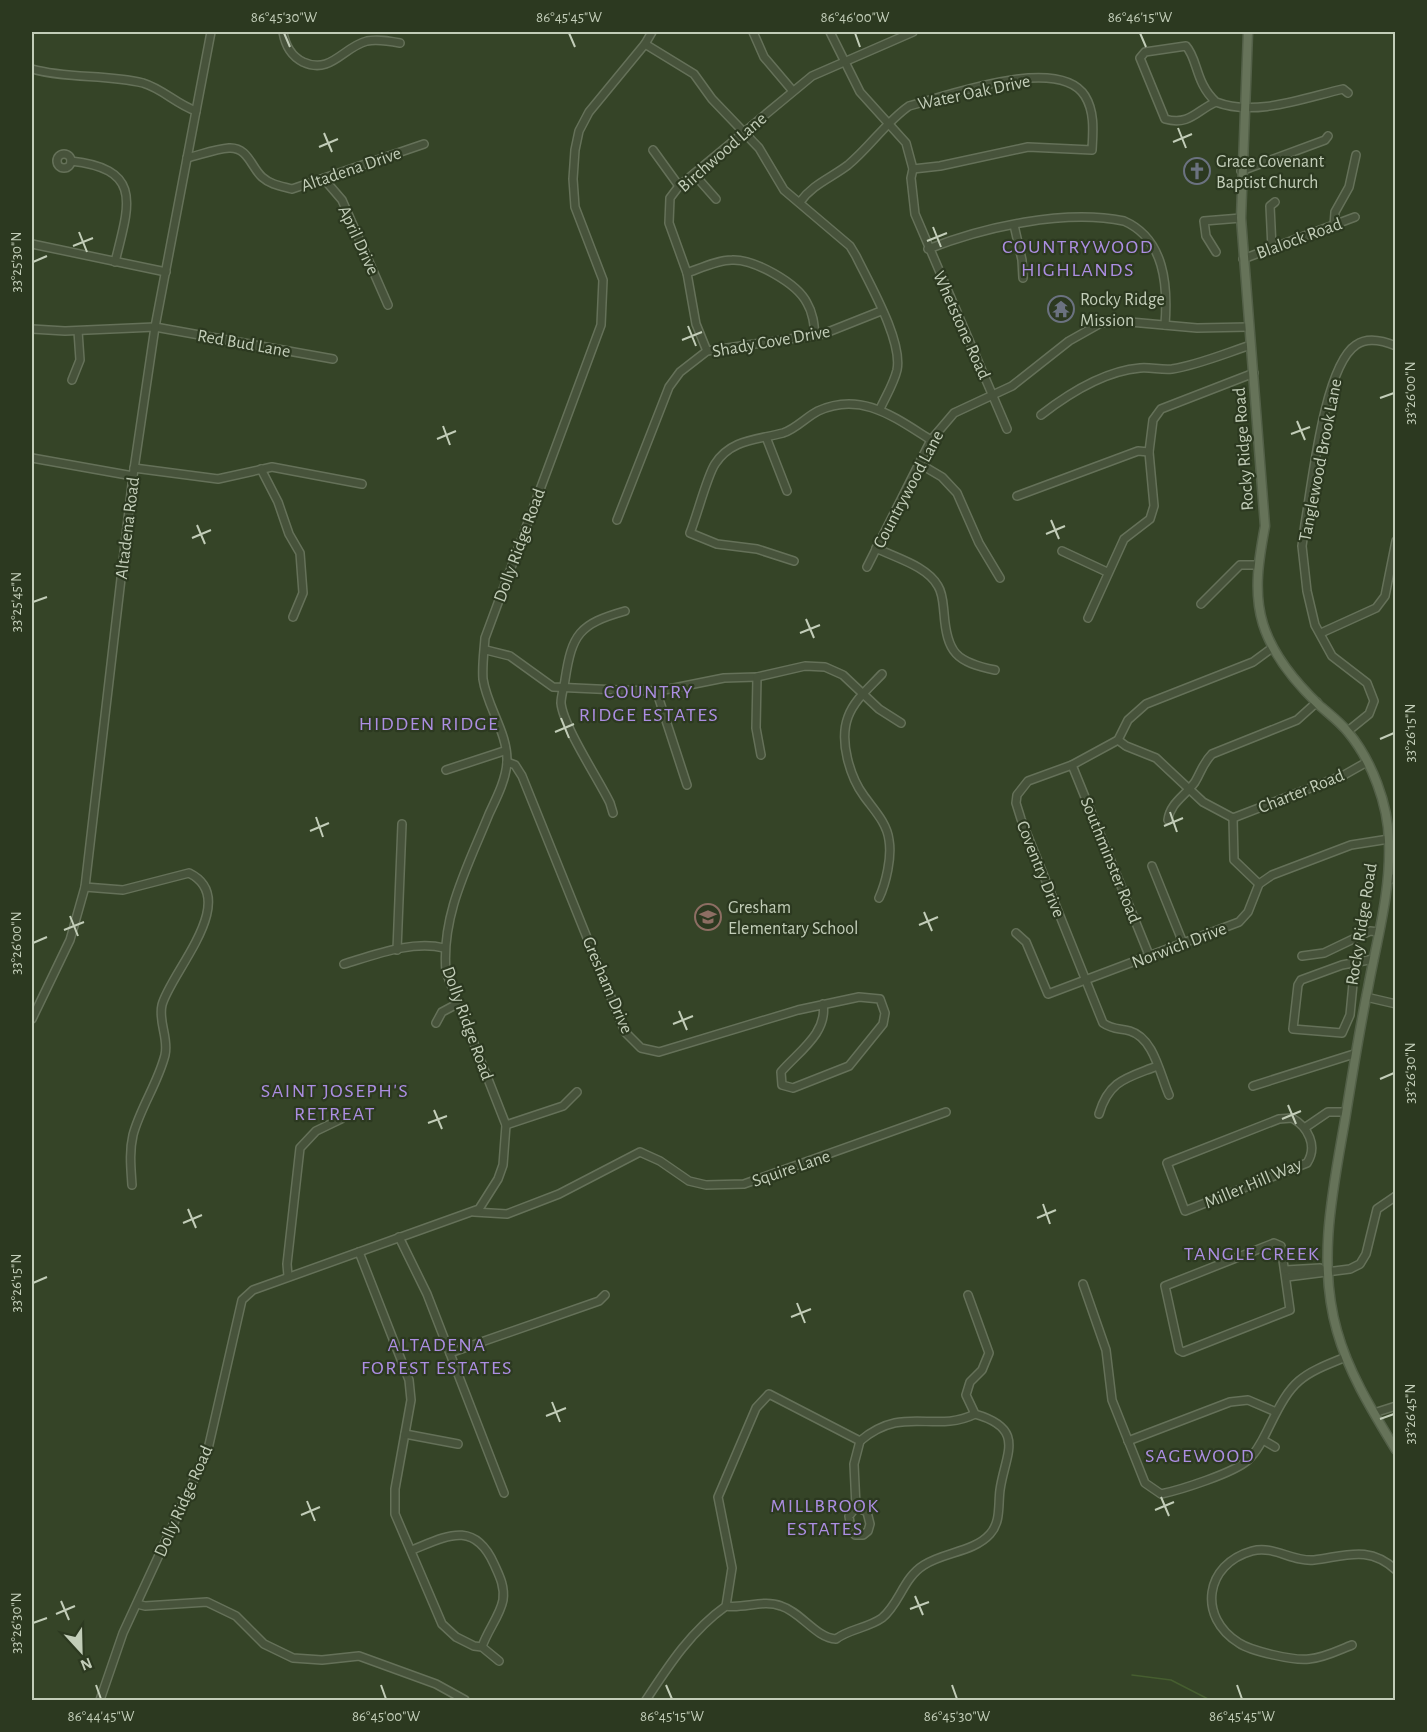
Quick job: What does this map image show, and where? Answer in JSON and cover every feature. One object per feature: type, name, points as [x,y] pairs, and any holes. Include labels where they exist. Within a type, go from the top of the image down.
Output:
[{"type":"main road","name":"Rocky Ridge Road","points":[[1248,32],[1241,218],[1265,526],[1258,566],[1260,608],[1272,648],[1288,671],[1348,732],[1367,762],[1381,796],[1389,839],[1392,878],[1354,1054],[1332,1201],[1325,1271],[1336,1329],[1346,1357],[1395,1450]]},
{"type":"street","name":"Altadena Road","points":[[32,1019],[70,940],[85,887],[134,468],[155,327],[211,32]]},
{"type":"street","points":[[284,32],[290,51],[299,60],[318,66],[337,60],[365,41],[400,43]]},
{"type":"street","name":"Dolly Ridge Road","points":[[99,1701],[123,1633],[208,1449],[242,1300],[253,1290],[288,1276],[479,1209],[498,1179],[506,1153],[506,1125],[446,972],[444,948],[453,903],[501,787],[507,762],[483,680],[485,642],[601,325],[603,280],[575,207],[573,179],[579,131],[589,111],[645,44],[652,32]]},
{"type":"street","points":[[753,32],[765,57],[792,90]]},
{"type":"street","name":"Whetstone Road","points":[[830,32],[860,92],[906,143],[913,169],[910,177],[915,214],[928,249],[1007,429]]},
{"type":"street","name":"Birchwood Lane","points":[[707,351],[696,324],[687,273],[668,215],[670,198],[679,186],[792,90],[812,76],[913,32]]},
{"type":"street","points":[[645,44],[694,74],[712,99],[759,148],[784,190],[849,246],[881,311],[898,361],[897,372],[880,409]]},
{"type":"street","points":[[1216,102],[1189,119],[1165,119],[1140,58],[1145,52],[1186,46],[1191,51],[1199,80],[1216,102],[1227,106],[1264,107],[1343,89],[1348,93]]},
{"type":"street","points":[[32,69],[72,76],[143,83],[159,90],[180,106],[196,111]]},
{"type":"street","name":"Water Oak Drive","points":[[800,202],[816,184],[847,165],[909,106],[1002,82],[1050,76],[1063,79],[1077,87],[1090,106],[1092,150],[1028,147],[940,166],[913,169]]},
{"type":"street","points":[[1241,171],[1326,140],[1328,136]]},
{"type":"street","name":"Altadena Drive","points":[[187,158],[229,148],[247,155],[261,176],[273,185],[292,189],[424,144]]},
{"type":"street","points":[[653,150],[679,186]]},
{"type":"street","points":[[1334,226],[1335,212],[1349,187],[1356,155]]},
{"type":"street","points":[[71,161],[94,164],[108,169],[118,176],[124,187],[127,199],[126,214],[115,262]]},
{"type":"street","points":[[694,174],[716,199]]},
{"type":"street","name":"April Drive","points":[[324,179],[342,200],[388,305]]},
{"type":"street","points":[[1272,248],[1268,217],[1270,206],[1275,202]]},
{"type":"street","name":"Blalock Road","points":[[1243,259],[1355,217]]},
{"type":"street","points":[[1216,252],[1206,236],[1204,221],[1241,218]]},
{"type":"street","points":[[928,249],[964,235],[1041,219],[1113,219],[1134,225],[1147,237],[1165,277],[1167,296],[1165,325]]},
{"type":"street","points":[[1014,225],[1022,260],[1023,278]]},
{"type":"street","points":[[32,244],[166,272]]},
{"type":"street","points":[[687,273],[729,260],[747,260],[761,265],[806,301],[812,314],[815,335]]},
{"type":"street","name":"Shady Cove Drive","points":[[618,520],[669,387],[680,372],[707,351],[832,332],[881,311]]},
{"type":"street","name":"Countrywood Lane","points":[[867,567],[931,440],[954,413],[1024,379],[1069,341],[1101,323],[1119,321],[1211,329],[1250,327]]},
{"type":"street","name":"Red Bud Lane","points":[[32,329],[78,331],[155,327],[333,359]]},
{"type":"street","points":[[72,380],[80,360],[78,331]]},
{"type":"street","name":"Tanglewood Brook Lane","points":[[1348,732],[1369,714],[1374,701],[1372,693],[1356,673],[1332,656],[1323,642],[1312,615],[1302,546],[1330,391],[1337,368],[1353,347],[1367,341],[1395,346]]},
{"type":"street","points":[[1041,415],[1066,395],[1119,372],[1141,367],[1172,369],[1227,355],[1251,345]]},
{"type":"street","points":[[1088,618],[1124,539],[1150,519],[1154,506],[1149,452],[1153,420],[1161,410],[1254,373]]},
{"type":"street","points":[[794,561],[757,549],[717,544],[690,533],[714,465],[726,450],[745,440],[786,432],[815,412],[832,405],[855,402],[880,409],[931,440]]},
{"type":"street","points":[[766,437],[786,491]]},
{"type":"street","points":[[1017,496],[1138,451],[1149,452]]},
{"type":"street","points":[[32,458],[133,476]]},
{"type":"street","points":[[920,464],[942,477],[957,493],[979,543],[1000,578]]},
{"type":"street","points":[[134,468],[218,479],[261,469],[286,468],[362,484]]},
{"type":"street","points":[[261,469],[278,502],[289,534],[300,552],[303,593],[293,617]]},
{"type":"street","points":[[1321,633],[1376,608],[1385,596],[1395,541]]},
{"type":"street","points":[[876,548],[933,578],[942,597],[946,636],[950,647],[964,661],[995,670]]},
{"type":"street","points":[[1062,552],[1107,572]]},
{"type":"street","points":[[1202,604],[1239,565],[1258,566]]},
{"type":"street","points":[[613,813],[567,721],[561,704],[566,659],[574,640],[588,626],[605,617],[625,611]]},
{"type":"street","name":"Coventry Drive","points":[[1169,1095],[1150,1046],[1142,1037],[1131,1031],[1112,1029],[1103,1023],[1016,803],[1021,787],[1028,781],[1072,765],[1118,740],[1128,720],[1146,704],[1253,662],[1272,648]]},
{"type":"street","points":[[486,650],[510,656],[544,683],[563,687],[659,691],[724,678],[756,677],[805,666],[825,667],[843,675],[901,723]]},
{"type":"street","points":[[879,898],[890,853],[889,838],[882,819],[862,794],[846,749],[848,718],[864,694],[882,674]]},
{"type":"street","points":[[756,677],[756,728],[761,755]]},
{"type":"street","points":[[659,691],[659,699],[687,785]]},
{"type":"street","points":[[1168,820],[1172,807],[1190,788],[1204,762],[1212,754],[1297,720],[1317,702]]},
{"type":"street","points":[[1118,740],[1126,746],[1156,758],[1204,803],[1233,818],[1234,860],[1259,884],[1272,875],[1351,845],[1389,839]]},
{"type":"street","points":[[446,770],[504,751]]},
{"type":"street","name":"Gresham Drive","points":[[507,762],[515,765],[522,776],[625,1032],[635,1044],[650,1051],[672,1049],[770,1017],[823,1004],[859,997],[880,999],[885,1013],[883,1024],[849,1066],[793,1088],[788,1088],[779,1081],[781,1072],[820,1028],[824,1013],[823,1004]]},
{"type":"street","name":"Charter Road","points":[[1233,818],[1344,775],[1367,762]]},
{"type":"street","name":"Southminster Road","points":[[1072,765],[1149,955]]},
{"type":"street","points":[[398,950],[402,825]]},
{"type":"street","points":[[1152,866],[1183,943]]},
{"type":"street","points":[[85,887],[123,890],[189,873],[199,880],[208,907],[205,923],[162,1004],[161,1022],[165,1054],[133,1135],[130,1158],[132,1185]]},
{"type":"street","name":"Norwich Drive","points":[[1016,933],[1026,942],[1048,994],[1087,981],[1244,918],[1259,884]]},
{"type":"street","points":[[1302,956],[1324,953],[1370,931],[1379,932]]},
{"type":"street","points":[[344,964],[398,950],[435,946],[444,948]]},
{"type":"street","points":[[1355,963],[1350,1015],[1342,1033],[1293,1029],[1298,985],[1301,980],[1325,970],[1355,963],[1374,959]]},
{"type":"street","points":[[1366,997],[1395,1004]]},
{"type":"street","points":[[436,1023],[442,1012],[458,1004]]},
{"type":"street","points":[[1253,1086],[1354,1054]]},
{"type":"street","points":[[1099,1114],[1111,1088],[1122,1080],[1157,1066]]},
{"type":"street","points":[[506,1125],[563,1106],[578,1092]]},
{"type":"street","name":"Squire Lane","points":[[472,1212],[507,1214],[559,1194],[640,1152],[660,1161],[689,1181],[706,1185],[744,1184],[946,1112]]},
{"type":"street","points":[[1305,1127],[1328,1112],[1346,1112]]},
{"type":"street","name":"Miller Hill Way","points":[[1292,1118],[1305,1127],[1312,1149],[1309,1160],[1303,1166],[1185,1210],[1167,1163],[1279,1119],[1292,1118]]},
{"type":"street","points":[[288,1276],[287,1264],[300,1148],[313,1133],[341,1119]]},
{"type":"street","points":[[1286,1274],[1307,1272],[1320,1274],[1325,1271],[1350,1269],[1360,1264],[1366,1254],[1377,1209],[1395,1196]]},
{"type":"street","points":[[399,1237],[427,1294],[504,1493]]},
{"type":"street","points":[[1278,1243],[1281,1246],[1286,1274],[1290,1310],[1183,1352],[1179,1350],[1165,1289],[1167,1284],[1278,1243]]},
{"type":"street","points":[[359,1252],[409,1380],[411,1400],[394,1501],[395,1514],[442,1624],[456,1637],[474,1646],[482,1647],[499,1661]]},
{"type":"street","points":[[1083,1284],[1106,1350],[1111,1394],[1128,1441],[1145,1483],[1161,1494],[1237,1467],[1248,1460],[1263,1440],[1291,1385],[1302,1376],[1346,1357]]},
{"type":"street","points":[[450,1353],[599,1301],[605,1295]]},
{"type":"street","points":[[646,1701],[676,1654],[709,1618],[726,1606],[739,1608],[764,1603],[780,1605],[798,1613],[828,1638],[836,1639],[883,1617],[892,1607],[905,1583],[921,1567],[981,1541],[989,1535],[998,1516],[1000,1488],[1007,1467],[1009,1442],[996,1423],[975,1414],[966,1395],[967,1387],[982,1370],[989,1353],[968,1295]]},
{"type":"street","points":[[726,1606],[732,1568],[717,1497],[756,1408],[769,1395],[860,1441]]},
{"type":"street","points":[[1128,1441],[1230,1402],[1248,1400],[1276,1412]]},
{"type":"street","points":[[1374,1413],[1395,1406]]},
{"type":"street","points":[[856,1507],[854,1464],[860,1441],[874,1429],[890,1422],[965,1419],[975,1414]]},
{"type":"street","points":[[405,1434],[458,1444]]},
{"type":"street","points":[[1263,1440],[1275,1447]]},
{"type":"street","points":[[412,1550],[458,1534],[479,1540],[487,1548],[502,1582],[503,1599],[482,1647]]},
{"type":"street","points":[[1352,1645],[1308,1659],[1240,1644],[1220,1625],[1211,1603],[1212,1582],[1215,1575],[1237,1556],[1270,1549],[1306,1560],[1353,1552],[1371,1554],[1384,1559],[1395,1569]]},
{"type":"street","points":[[138,1604],[145,1606],[207,1602],[236,1616],[264,1644],[293,1658],[322,1660],[359,1656],[436,1684],[465,1701]]},
{"type":"waterway","points":[[1132,1675],[1171,1680],[1210,1700]]},
{"type":"place","name":"Grace Covenant Baptist Church","points":[[1197,171]]},
{"type":"place","name":"Rocky Ridge Mission","points":[[1061,309]]},
{"type":"place","name":"Gresham Elementary School","points":[[708,917]]},
{"type":"district","name":"COUNTRYWOOD HIGHLANDS","points":[[1078,258]]},
{"type":"district","name":"COUNTRY RIDGE ESTATES","points":[[649,702]]},
{"type":"district","name":"HIDDEN RIDGE","points":[[429,723]]},
{"type":"district","name":"SAINT JOSEPH'S RETREAT","points":[[335,1102]]},
{"type":"district","name":"TANGLE CREEK","points":[[1252,1253]]},
{"type":"district","name":"ALTADENA FOREST ESTATES","points":[[437,1356]]},
{"type":"district","name":"SAGEWOOD","points":[[1200,1455]]},
{"type":"district","name":"MILLBROOK ESTATES","points":[[825,1516]]}]
